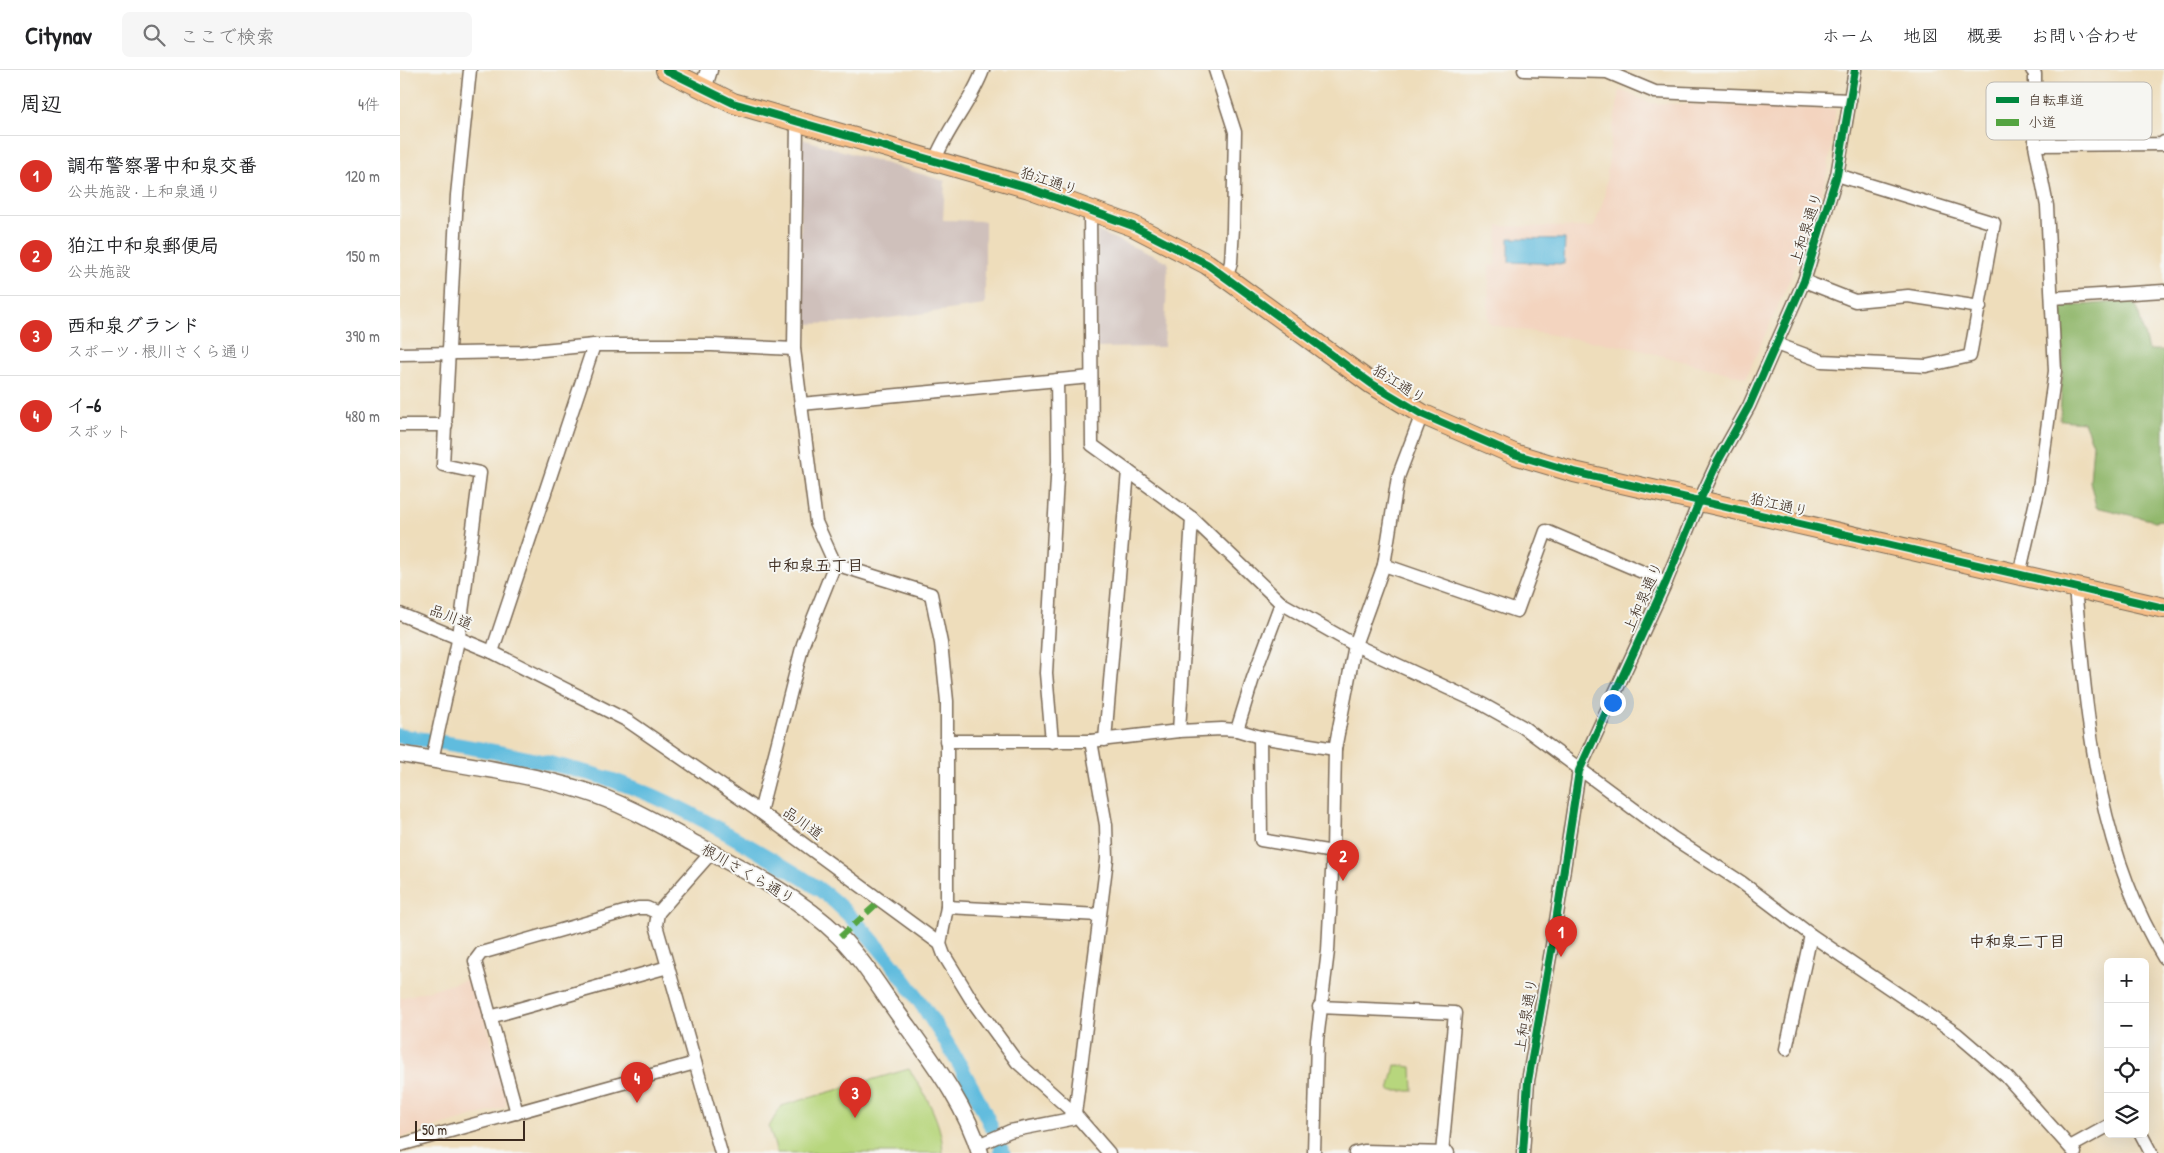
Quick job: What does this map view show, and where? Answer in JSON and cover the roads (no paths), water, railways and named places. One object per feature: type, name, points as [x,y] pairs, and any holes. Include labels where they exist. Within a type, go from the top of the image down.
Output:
[{"type":"main road","name":"狛江通り","points":[[666,70],[706,79],[733,103],[1029,188],[1133,226],[1176,247],[1227,277],[1372,384],[1422,414],[1483,442],[1546,464],[2164,608]]},
{"type":"street","points":[[433,755],[459,636],[480,473],[442,465],[450,353],[457,195],[470,70]]},
{"type":"street","points":[[935,160],[946,134],[972,96],[983,70]]},
{"type":"street","points":[[1215,70],[1235,132],[1233,228],[1231,262],[1227,277]]},
{"type":"street","points":[[1524,70],[1608,72],[1655,92],[1850,100]]},
{"type":"street","name":"上和泉通り","points":[[1523,1153],[1528,1081],[1554,934],[1579,771],[1666,582],[1700,500],[1717,463],[1749,406],[1804,281],[1837,175],[1855,70]]},
{"type":"street","points":[[2032,70],[2035,74],[2035,82]]},
{"type":"street","points":[[760,812],[803,644],[835,564],[816,522],[794,349],[797,122]]},
{"type":"street","points":[[2019,575],[2039,488],[2055,371],[2047,206],[2035,140]]},
{"type":"street","points":[[2035,145],[2164,144],[2164,142]]},
{"type":"street","points":[[1776,344],[1822,361],[1926,366],[1970,356],[1994,223],[1837,175]]},
{"type":"street","points":[[1090,209],[1092,445],[1192,518],[1281,603],[1355,645],[1482,704],[1523,727],[1579,771],[1673,838],[1741,882],[1811,934],[1958,1034],[2006,1076],[2073,1150],[2104,1129]]},
{"type":"street","points":[[1804,281],[1855,301],[1908,296],[1980,307]]},
{"type":"street","points":[[2052,298],[2164,291]]},
{"type":"street","points":[[492,652],[594,345]]},
{"type":"street","points":[[400,354],[522,352],[594,345],[712,345],[794,349]]},
{"type":"street","points":[[801,404],[1091,377]]},
{"type":"street","points":[[1052,742],[1046,673],[1058,461],[1057,380]]},
{"type":"street","points":[[1314,1153],[1319,1008],[1328,951],[1333,852],[1335,749],[1355,645],[1384,565],[1398,477],[1422,414]]},
{"type":"street","points":[[400,426],[446,425]]},
{"type":"street","points":[[1105,740],[1128,471]]},
{"type":"street","points":[[1179,731],[1192,518]]},
{"type":"street","points":[[1384,565],[1517,611],[1546,531],[1666,582]]},
{"type":"street","points":[[835,564],[931,594],[941,643],[947,701],[947,907],[940,944]]},
{"type":"street","points":[[2075,588],[2088,726],[2110,833],[2144,926],[2164,958]]},
{"type":"street","points":[[1237,730],[1253,678],[1281,603]]},
{"type":"street","name":"品川道","points":[[400,614],[459,636],[628,721],[760,812],[940,944],[944,956],[971,999],[1017,1062],[1075,1114],[1109,1153]]},
{"type":"street","points":[[946,741],[1091,742],[1179,731],[1237,730],[1260,737],[1335,749]]},
{"type":"street","points":[[1260,737],[1261,840],[1333,852]]},
{"type":"street","points":[[979,1149],[1010,1131],[1071,1119],[1075,1114],[1107,859],[1106,825],[1091,742]]},
{"type":"street","name":"根川さくら通り","points":[[400,754],[433,755],[582,790],[629,808],[711,852],[808,909],[840,937],[940,1073],[963,1112],[979,1149]]},
{"type":"street","points":[[711,852],[658,913],[656,924],[721,1153]]},
{"type":"street","points":[[947,907],[1099,915]]},
{"type":"street","points":[[517,1112],[475,961],[481,953],[638,908],[647,908],[658,913]]},
{"type":"street","points":[[1786,1049],[1811,934]]},
{"type":"street","points":[[490,1017],[668,967]]},
{"type":"street","points":[[1319,1008],[1456,1013],[1442,1153]]},
{"type":"street","points":[[400,1146],[696,1063]]},
{"type":"street","points":[[2143,1138],[2152,1153]]},
{"type":"street","points":[[1355,1153],[1364,1151],[1448,1153]]},
{"type":"water","points":[[1509,238],[1565,239],[1564,264],[1509,262]]},
{"type":"waterway","points":[[400,736],[472,747],[520,757],[614,781],[678,807],[808,881],[835,902],[858,924],[902,977],[923,1006],[961,1067],[991,1126]]},
{"type":"waterway","points":[[1001,1149],[1003,1153]]},
{"type":"place","name":"狛江中和泉郵便局","points":[[1343,881]]},
{"type":"place","name":"調布警察署中和泉交番","points":[[1561,957]]},
{"type":"place","name":"イ-6","points":[[637,1103]]},
{"type":"place","name":"西和泉グランド","points":[[855,1118]]},
{"type":"district","name":"中和泉五丁目","points":[[815,565]]},
{"type":"district","name":"中和泉二丁目","points":[[2017,941]]}]
